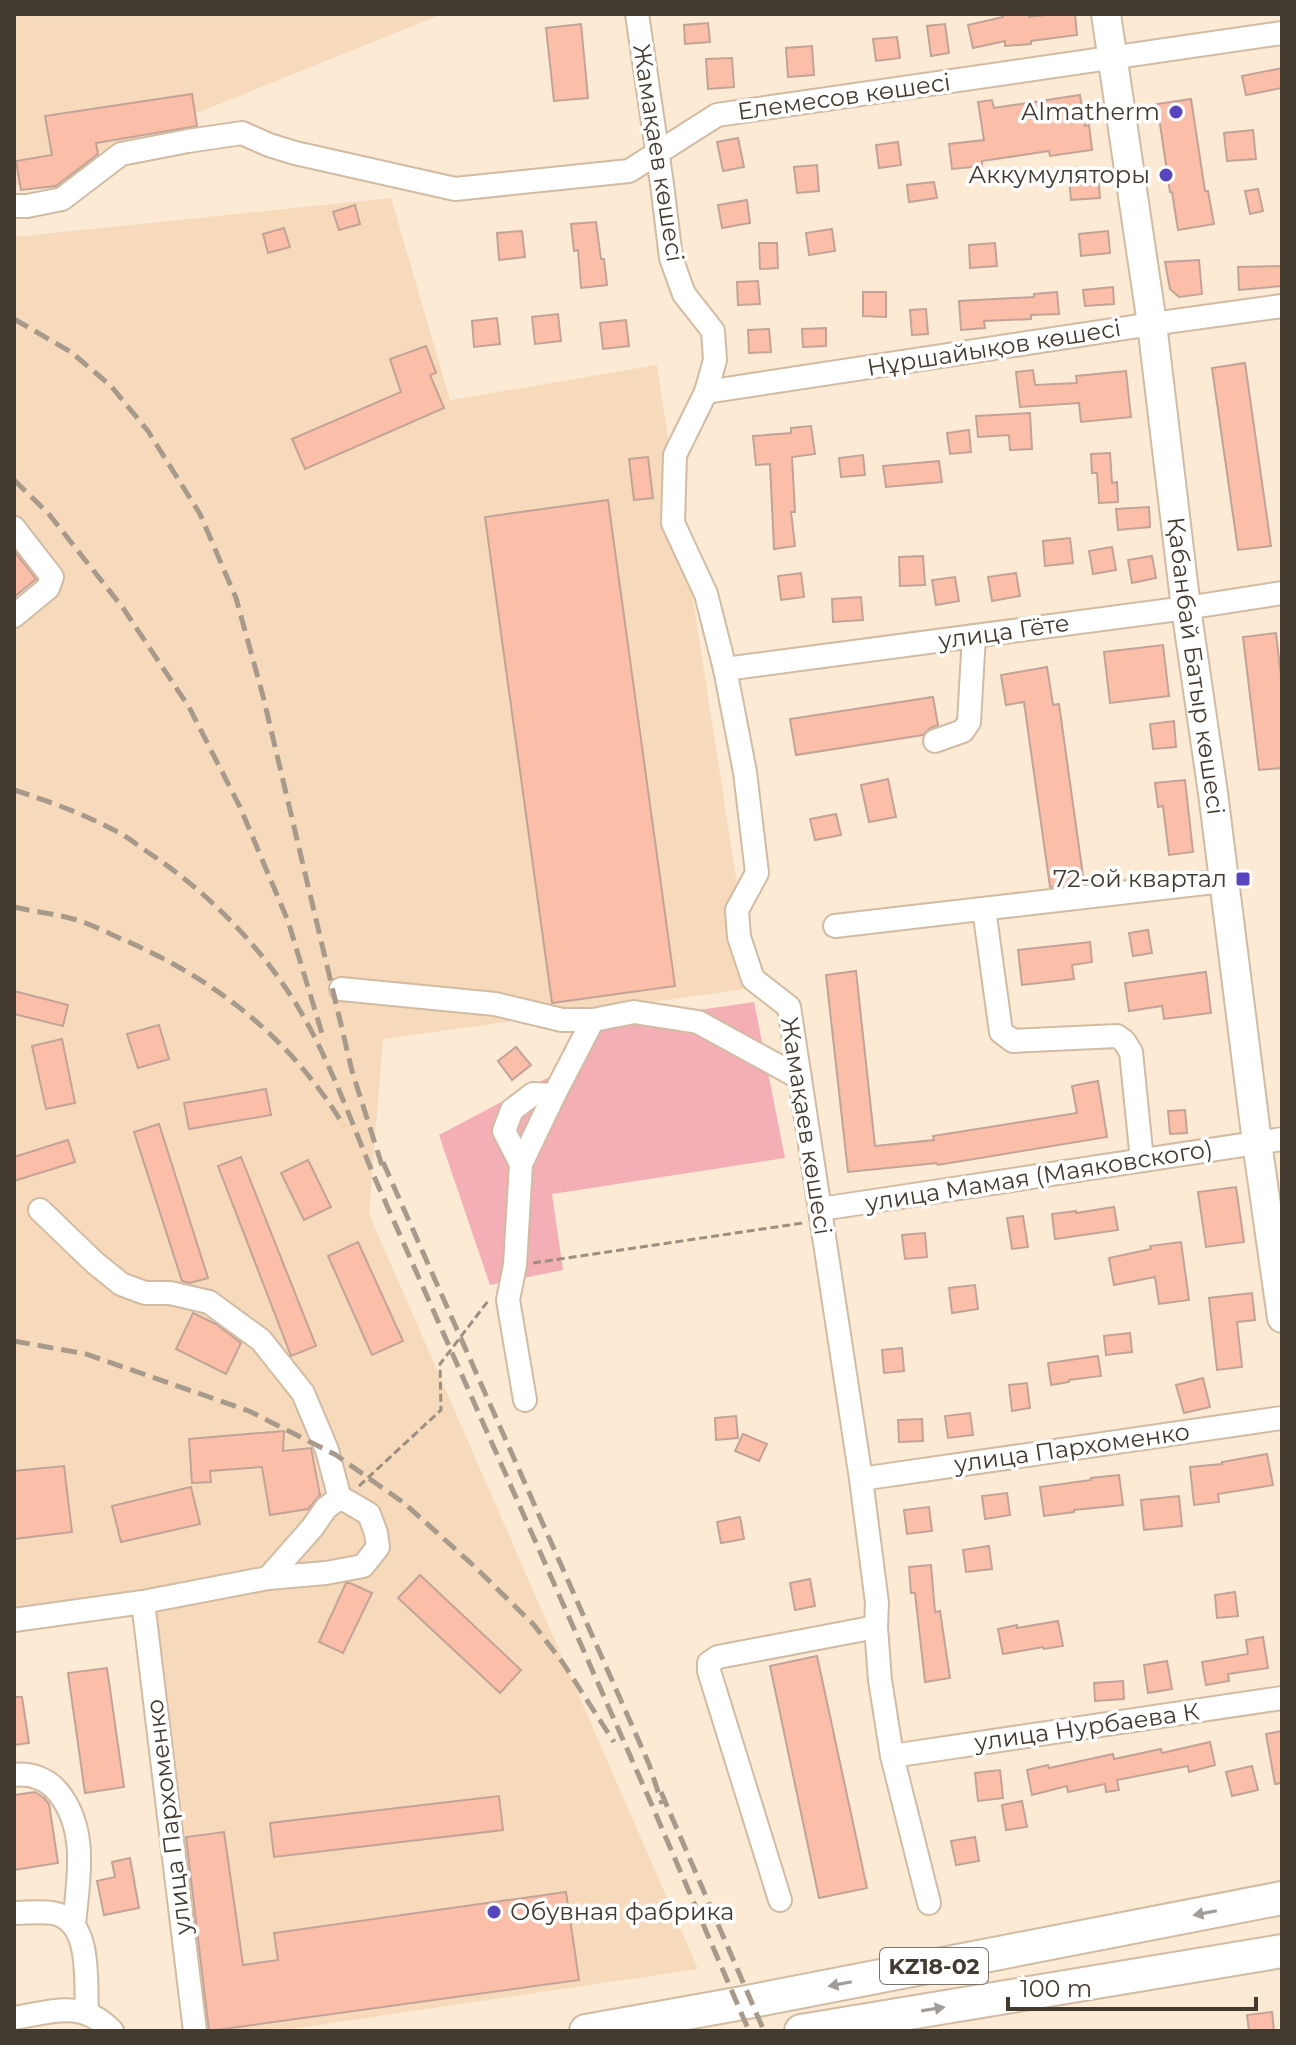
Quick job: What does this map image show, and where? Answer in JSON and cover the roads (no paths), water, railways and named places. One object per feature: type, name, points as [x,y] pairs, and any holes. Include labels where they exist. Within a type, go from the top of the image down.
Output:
[{"type":"highway","name":"KZ18-02","points":[[586,2031],[1282,1898]]},
{"type":"highway","name":"KZ18-02","points":[[801,2031],[1282,1951]]},
{"type":"main road","name":"Қабанбай Батыр көшесі","points":[[1106,14],[1152,324],[1223,881],[1270,1140],[1282,1318]]},
{"type":"street","name":"Жамақаев көшесі","points":[[637,14],[671,258],[684,294],[713,331],[715,360],[706,392],[675,455],[673,523],[706,594],[725,669],[745,772],[757,873],[737,910],[739,937],[753,979],[789,1007],[861,1479],[877,1603],[880,1680],[892,1756],[929,1903]]},
{"type":"street","name":"Елемесов көшесі","points":[[14,206],[62,199],[121,154],[242,133],[295,153],[455,189],[629,171],[717,115],[1282,33]]},
{"type":"street","name":"Нұршайықов көшесі","points":[[706,392],[1282,306]]},
{"type":"street","points":[[14,528],[52,577],[48,588],[14,616]]},
{"type":"street","name":"улица Гёте","points":[[725,669],[1282,593]]},
{"type":"street","points":[[935,741],[963,731],[969,722],[974,636]]},
{"type":"street","points":[[835,926],[1223,881]]},
{"type":"street","points":[[984,909],[1001,1032],[1013,1041],[1117,1036],[1124,1041],[1131,1052],[1142,1160]]},
{"type":"street","points":[[341,989],[495,1004],[562,1020],[593,1020],[634,1012],[698,1022],[800,1078]]},
{"type":"street","points":[[525,1400],[508,1300],[515,1265],[521,1164],[593,1020]]},
{"type":"street","points":[[521,1164],[504,1131],[512,1110],[533,1094],[554,1095]]},
{"type":"street","name":"улица Мамая (Маяковского)","points":[[821,1215],[1270,1140]]},
{"type":"street","points":[[14,1620],[143,1602],[268,1578],[363,1566],[378,1547],[369,1514],[342,1499],[327,1450],[303,1393],[261,1340],[209,1302],[170,1293],[145,1293],[121,1284],[40,1210]]},
{"type":"street","name":"улица Пархоменко","points":[[861,1479],[1282,1418]]},
{"type":"street","points":[[268,1578],[326,1508],[342,1499]]},
{"type":"street","name":"улица Пархоменко","points":[[143,1602],[195,2031]]},
{"type":"street","points":[[780,1900],[709,1663],[718,1657],[876,1627]]},
{"type":"street","name":"улица Нурбаева К","points":[[892,1756],[1282,1698]]},
{"type":"street","points":[[14,1775],[25,1773],[52,1785],[65,1801],[72,1817],[78,1836],[79,1862],[74,1925]]},
{"type":"street","points":[[14,1913],[53,1913],[65,1917],[74,1925],[83,1943],[87,2012]]},
{"type":"street","points":[[14,2018],[60,2011],[87,2012],[99,2018],[112,2031]]},
{"type":"railway","points":[[14,319],[71,352],[111,386],[148,431],[200,514],[236,598],[263,696],[352,1071],[384,1172]]},
{"type":"railway","points":[[14,480],[48,513],[123,608],[189,707],[240,807],[288,921],[324,1040]]},
{"type":"railway","points":[[14,790],[104,825],[124,835],[168,867],[231,921],[267,962],[298,1007],[329,1068],[749,2031]]},
{"type":"railway","points":[[14,907],[91,925],[158,956],[221,993],[276,1039],[323,1095],[344,1126]]},
{"type":"railway","points":[[383,1162],[649,1764],[662,1804]]},
{"type":"railway","points":[[14,1341],[86,1354],[249,1411],[336,1455],[404,1503],[534,1625],[563,1663],[614,1742]]},
{"type":"railway","points":[[661,1792],[764,2031]]},
{"type":"place","name":"Almatherm","points":[[1176,112]]},
{"type":"place","name":"Аккумуляторы","points":[[1166,175]]},
{"type":"place","name":"72-ой квартал","points":[[1243,879]]},
{"type":"place","name":"Обувная фабрика","points":[[494,1912]]}]
